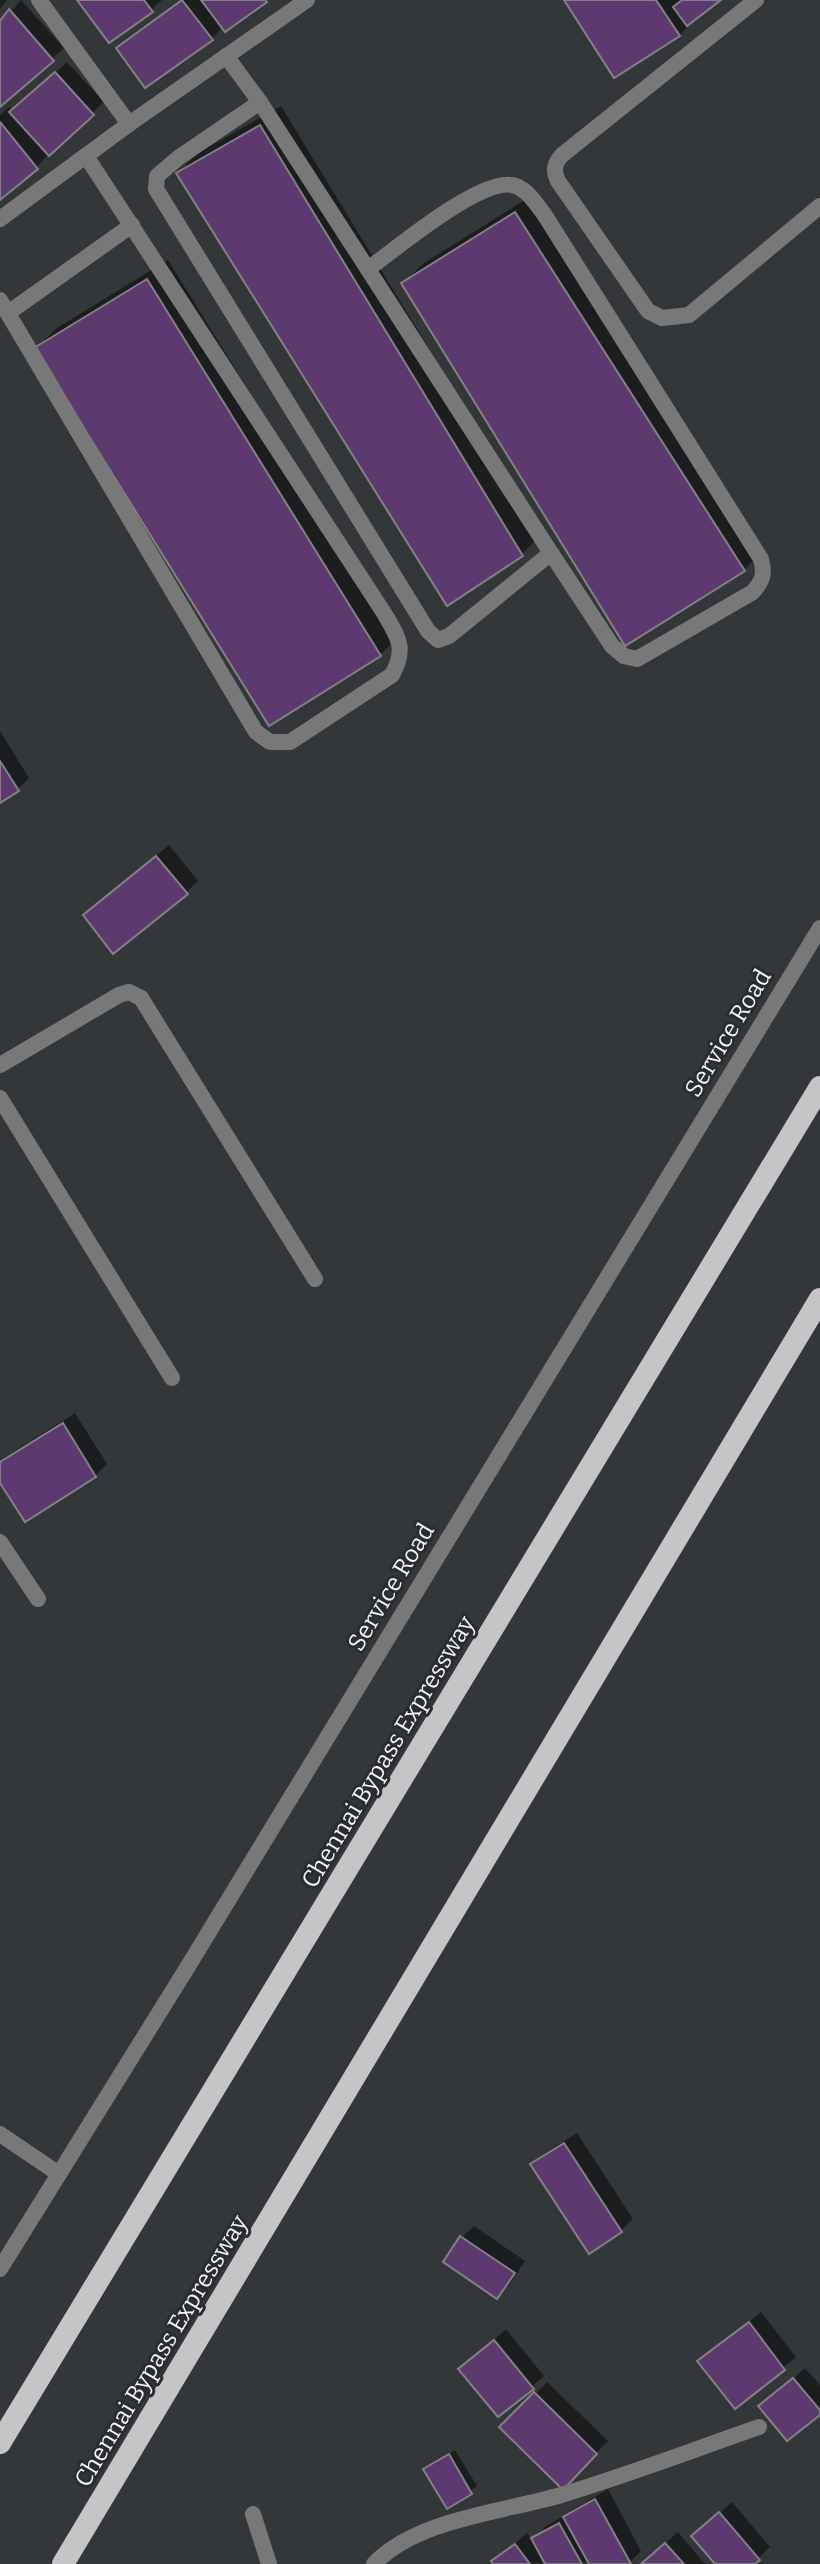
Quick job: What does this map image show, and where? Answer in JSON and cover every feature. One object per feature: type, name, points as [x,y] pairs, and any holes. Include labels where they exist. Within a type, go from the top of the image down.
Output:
[{"type":"highway","name":"Chennai Bypass Expressway","points":[[0,2443],[820,1087]]},
{"type":"highway","name":"Chennai Bypass Expressway","points":[[63,2564],[820,1299]]},
{"type":"street","points":[[39,0],[129,124]]},
{"type":"street","points":[[0,219],[129,124],[307,0]]},
{"type":"street","points":[[756,0],[562,155],[556,162],[554,172],[648,311],[662,318],[689,315],[820,206]]},
{"type":"street","points":[[226,56],[260,102],[551,553],[612,646],[624,656],[637,659],[753,592],[765,572],[761,559],[544,214],[526,192],[514,184],[490,186],[454,207],[368,269]]},
{"type":"street","points":[[260,102],[178,158],[157,176],[156,189],[428,631],[438,640],[449,636],[551,553]]},
{"type":"street","points":[[86,156],[132,225],[399,639],[401,659],[392,675],[290,742],[270,742],[256,732],[4,306],[132,225]]},
{"type":"street","name":"Service Road","points":[[0,2269],[196,1954],[820,928]]},
{"type":"street","points":[[0,1065],[119,995],[129,992],[141,998],[315,1279]]},
{"type":"street","points":[[0,1098],[172,1378]]},
{"type":"street","points":[[0,1542],[38,1599]]},
{"type":"street","points":[[0,2134],[59,2174]]},
{"type":"street","points":[[374,2564],[384,2553],[441,2526],[561,2495],[759,2427]]},
{"type":"street","points":[[253,2514],[269,2564]]},
{"type":"building","points":[[77,0],[144,0],[153,12],[109,43]]},
{"type":"building","points":[[182,0],[213,40],[145,88],[116,48]]},
{"type":"building","points":[[201,0],[265,0],[267,2],[225,32]]},
{"type":"building","points":[[564,0],[656,0],[680,36],[614,78]]},
{"type":"building","points":[[682,0],[721,0],[687,26],[673,7]]},
{"type":"building","points":[[9,9],[54,61],[0,107],[0,21]]},
{"type":"building","points":[[55,72],[94,115],[49,156],[9,112]]},
{"type":"building","points":[[0,122],[38,169],[0,200]]},
{"type":"building","points":[[260,125],[523,556],[447,606],[176,173]]},
{"type":"building","points":[[515,212],[745,571],[625,646],[401,283]]},
{"type":"building","points":[[147,279],[381,656],[269,726],[34,348]]},
{"type":"building","points":[[0,761],[19,791],[0,803]]},
{"type":"building","points":[[156,856],[188,894],[113,954],[83,915]]},
{"type":"building","points":[[63,1423],[96,1477],[25,1522],[0,1483],[0,1462]]},
{"type":"building","points":[[564,2143],[622,2232],[589,2254],[530,2164]]},
{"type":"building","points":[[460,2236],[515,2273],[497,2299],[443,2262]]},
{"type":"building","points":[[749,2322],[785,2370],[735,2409],[697,2361]]},
{"type":"building","points":[[494,2340],[534,2389],[498,2417],[458,2369]]},
{"type":"building","points":[[793,2378],[820,2410],[820,2415],[787,2441],[758,2406]]},
{"type":"building","points":[[534,2392],[597,2454],[563,2490],[499,2427]]},
{"type":"building","points":[[449,2454],[472,2494],[447,2509],[423,2469]]},
{"type":"building","points":[[595,2499],[631,2564],[589,2564],[563,2517]]},
{"type":"building","points":[[719,2512],[760,2560],[755,2564],[715,2564],[691,2536]]},
{"type":"building","points":[[559,2523],[582,2564],[545,2564],[531,2538]]},
{"type":"building","points":[[665,2543],[684,2564],[641,2564]]},
{"type":"building","points":[[515,2544],[530,2564],[493,2564],[491,2561]]}]
